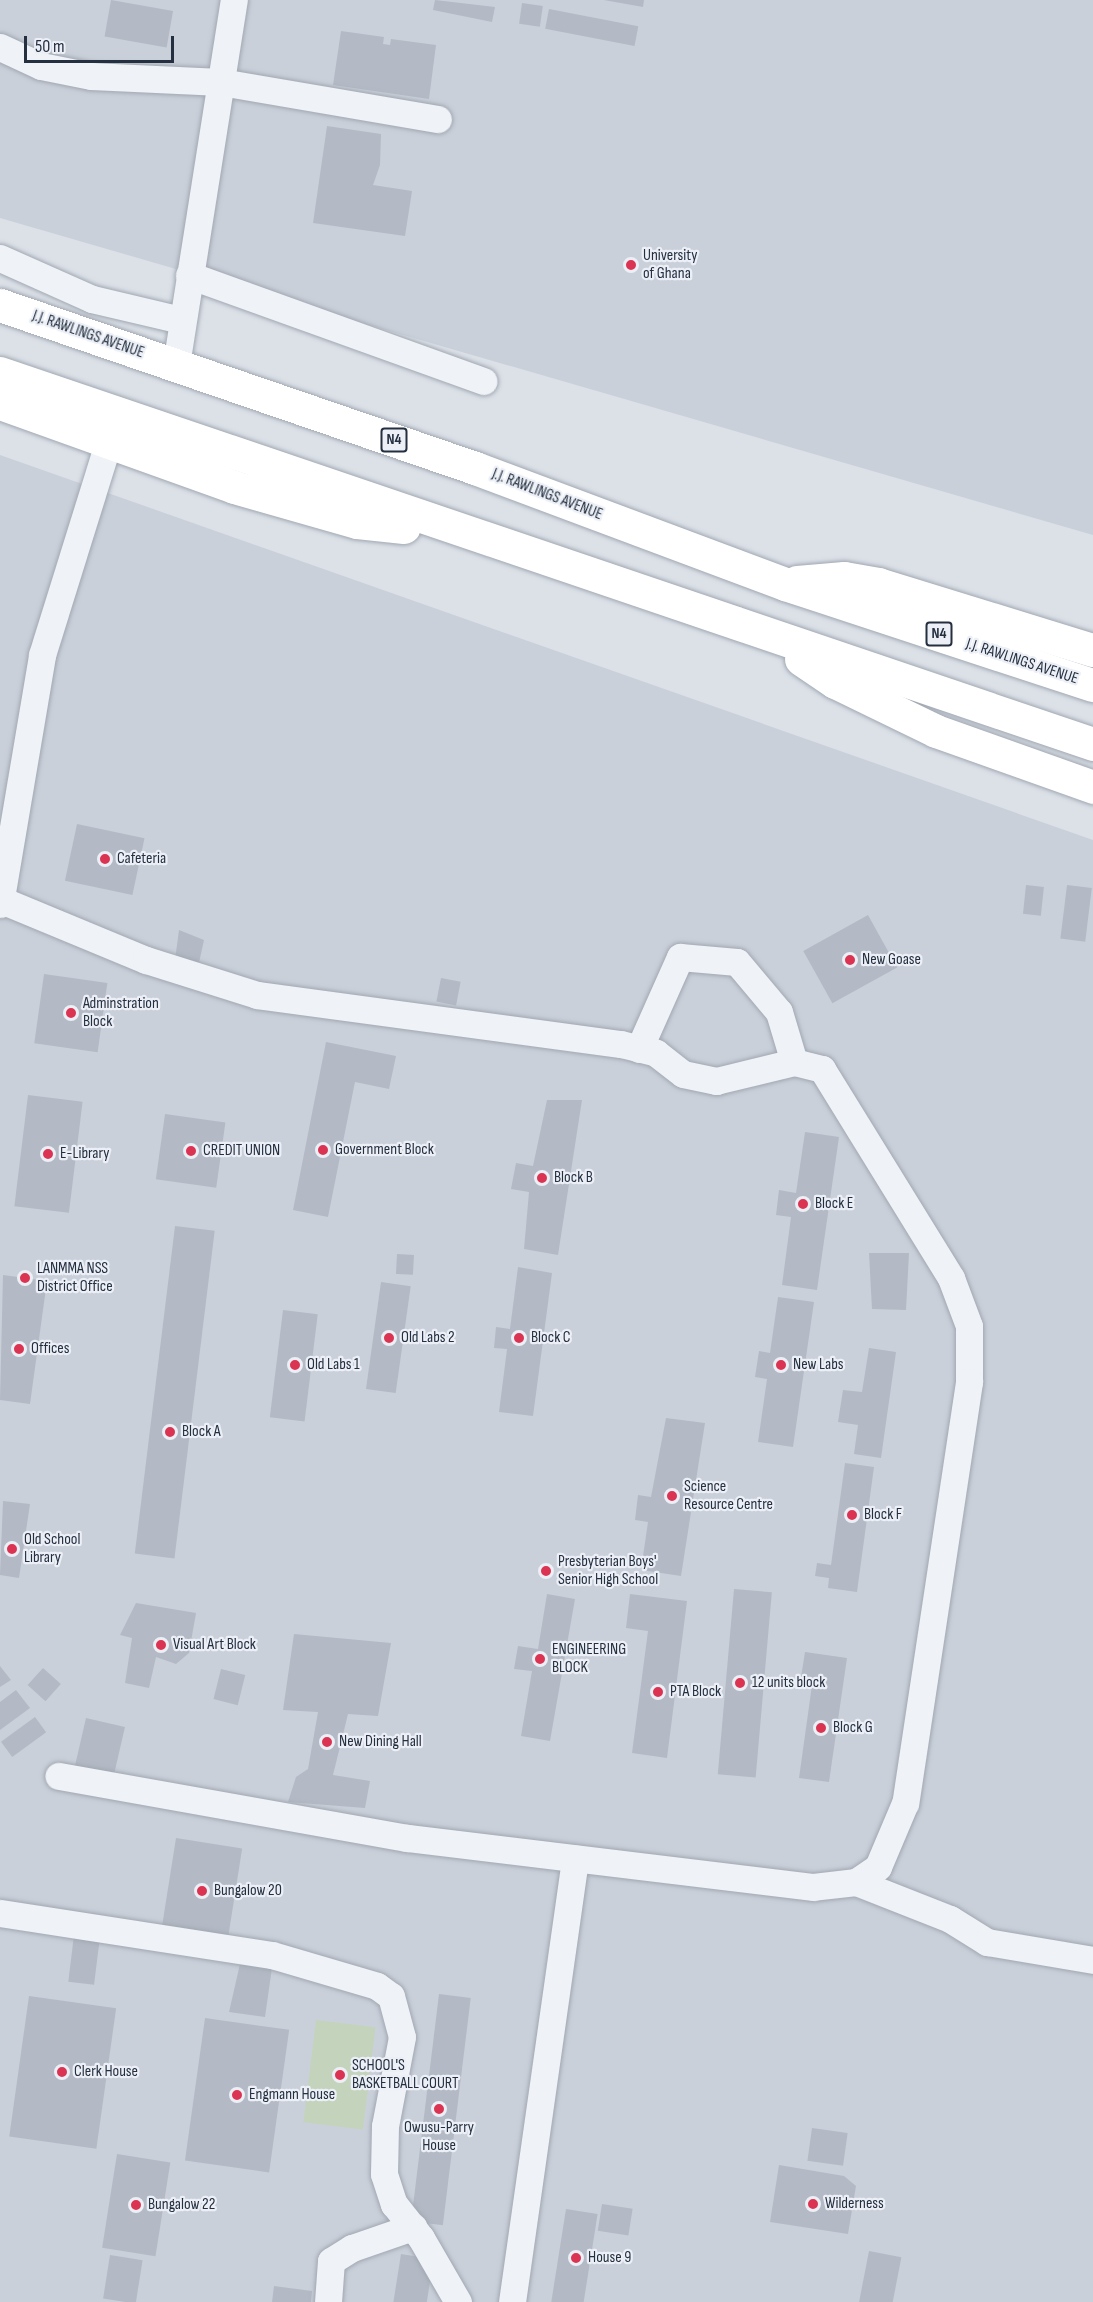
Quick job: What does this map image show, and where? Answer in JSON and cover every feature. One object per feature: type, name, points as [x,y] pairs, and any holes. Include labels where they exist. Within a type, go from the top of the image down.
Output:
[{"type":"highway","name":"J.J. RAWLINGS AVENUE","points":[[0,305],[176,365],[785,584],[1093,685]]},
{"type":"highway","points":[[0,373],[448,528],[1093,744]]},
{"type":"highway","points":[[0,403],[108,443],[357,522],[448,528]]},
{"type":"highway","points":[[785,584],[834,578],[878,584],[1093,650]]},
{"type":"highway","points":[[789,643],[805,664],[877,704],[1093,787]]},
{"type":"street","points":[[176,365],[181,320],[234,0]]},
{"type":"street","points":[[0,47],[41,66],[91,76],[222,82],[438,119]]},
{"type":"street","points":[[0,258],[92,299],[181,320]]},
{"type":"street","points":[[189,275],[483,381]]},
{"type":"street","points":[[58,1776],[262,1815],[575,1858],[813,1887],[856,1882],[878,1867],[904,1803],[969,1382],[969,1326],[951,1278],[822,1069],[794,1062],[716,1081],[683,1074],[656,1053],[639,1048],[257,995],[146,960],[0,902],[42,655],[108,443]]},
{"type":"street","points":[[639,1048],[680,957],[737,962],[779,1012],[794,1062]]},
{"type":"street","points":[[512,2302],[575,1858]]},
{"type":"street","points":[[856,1882],[950,1919],[987,1942],[1093,1960]]},
{"type":"street","points":[[0,1913],[272,1955],[377,1986],[391,1996],[402,2037],[385,2126],[384,2174],[394,2204],[413,2228],[458,2302]]},
{"type":"street","points":[[328,2302],[331,2261],[352,2248],[413,2228]]},
{"type":"shaded area","name":"University of Ghana","points":[[0,0],[1093,0],[1093,535],[0,218]]},
{"type":"shaded area","name":"Presbyterian Boys' Senior High School","points":[[0,455],[1093,840],[1093,2302],[0,2302]]},
{"type":"green space","name":"SCHOOL'S BASKETBALL COURT","points":[[316,2020],[376,2027],[363,2130],[303,2122]]},
{"type":"building","points":[[111,0],[173,11],[167,47],[105,36]]},
{"type":"building","points":[[435,0],[495,7],[492,22],[433,10]]},
{"type":"building","points":[[604,0],[644,0],[643,7]]},
{"type":"building","points":[[522,3],[543,6],[540,27],[519,24]]},
{"type":"building","points":[[549,9],[638,26],[635,46],[545,29]]},
{"type":"building","points":[[341,31],[384,37],[383,44],[390,45],[391,39],[436,45],[429,99],[333,85]]},
{"type":"building","points":[[327,126],[381,134],[380,165],[373,185],[412,191],[405,236],[313,223]]},
{"type":"building","name":"Cafeteria","points":[[77,824],[144,838],[132,895],[65,881]]},
{"type":"building","points":[[1026,885],[1044,887],[1041,916],[1023,914]]},
{"type":"building","points":[[1067,885],[1092,888],[1085,942],[1060,939]]},
{"type":"building","name":"New Goase","points":[[868,915],[897,967],[832,1003],[803,951]]},
{"type":"building","points":[[179,930],[204,940],[199,963],[175,960]]},
{"type":"building","name":"Adminstration Block","points":[[44,974],[107,983],[98,1052],[34,1043]]},
{"type":"building","points":[[441,978],[461,982],[456,1005],[436,1002]]},
{"type":"building","name":"Government Block","points":[[326,1042],[396,1056],[389,1089],[355,1082],[328,1217],[293,1210]]},
{"type":"building","name":"E-Library","points":[[28,1095],[83,1102],[69,1213],[14,1206]]},
{"type":"building","name":"Block B","points":[[547,1100],[582,1100],[558,1255],[524,1249],[529,1192],[511,1189],[516,1163],[533,1166]]},
{"type":"building","name":"CREDIT UNION","points":[[165,1114],[225,1122],[216,1188],[156,1179]]},
{"type":"building","name":"Block E","points":[[805,1132],[839,1137],[817,1290],[782,1285],[791,1217],[776,1215],[779,1190],[796,1193]]},
{"type":"building","name":"Block A","points":[[175,1226],[215,1231],[174,1558],[135,1554]]},
{"type":"building","points":[[869,1253],[909,1253],[906,1310],[872,1309]]},
{"type":"building","points":[[397,1254],[414,1255],[413,1275],[396,1274]]},
{"type":"building","name":"Block C","points":[[518,1267],[552,1273],[533,1416],[499,1412],[507,1349],[494,1348],[496,1327],[510,1329]]},
{"type":"building","name":"Offices","points":[[3,1275],[47,1281],[30,1404],[0,1400]]},
{"type":"building","name":"Old Labs 2","points":[[381,1282],[411,1286],[396,1393],[366,1389]]},
{"type":"building","name":"New Labs","points":[[778,1297],[814,1302],[793,1447],[758,1442],[767,1379],[755,1377],[759,1351],[770,1353]]},
{"type":"building","name":"Old Labs 1","points":[[283,1310],[318,1314],[305,1421],[270,1417]]},
{"type":"building","points":[[869,1348],[896,1352],[881,1458],[854,1454],[858,1425],[838,1422],[843,1390],[862,1392]]},
{"type":"building","name":"Science Resource Centre","points":[[666,1418],[705,1423],[681,1576],[641,1570],[648,1522],[635,1520],[638,1495],[651,1497]]},
{"type":"building","name":"Block F","points":[[845,1463],[874,1467],[857,1592],[828,1588],[829,1578],[815,1576],[817,1563],[831,1565]]},
{"type":"building","name":"Old School Library","points":[[3,1501],[30,1504],[19,1578],[0,1575]]},
{"type":"building","name":"12 units block","points":[[734,1589],[772,1592],[756,1778],[718,1774]]},
{"type":"building","name":"ENGINEERING BLOCK","points":[[547,1594],[575,1599],[550,1741],[521,1736],[532,1671],[514,1669],[518,1646],[538,1649]]},
{"type":"building","name":"PTA Block","points":[[630,1594],[687,1601],[667,1758],[632,1753],[648,1631],[626,1628]]},
{"type":"building","name":"Visual Art Block","points":[[136,1603],[196,1613],[189,1653],[176,1664],[156,1657],[149,1688],[125,1683],[132,1638],[120,1635]]},
{"type":"building","name":"New Dining Hall","points":[[294,1634],[391,1643],[378,1716],[348,1714],[333,1775],[370,1781],[365,1808],[288,1802],[296,1777],[308,1769],[318,1712],[283,1710]]},
{"type":"building","name":"Block G","points":[[805,1652],[847,1658],[829,1782],[799,1778],[813,1678],[801,1677]]},
{"type":"building","points":[[0,1666],[11,1680],[0,1687]]},
{"type":"building","points":[[43,1668],[61,1684],[45,1701],[28,1685]]},
{"type":"building","points":[[221,1669],[245,1675],[238,1705],[214,1699]]},
{"type":"building","points":[[16,1690],[30,1708],[0,1730],[0,1702]]},
{"type":"building","points":[[35,1717],[46,1732],[12,1757],[1,1742]]},
{"type":"building","points":[[86,1718],[125,1727],[114,1775],[75,1766]]},
{"type":"building","name":"Bungalow 20","points":[[176,1838],[242,1848],[227,1945],[161,1935]]},
{"type":"building","points":[[74,1935],[100,1938],[94,1985],[68,1982]]},
{"type":"building","points":[[242,1955],[273,1961],[265,2017],[229,2012]]},
{"type":"building","name":"Owusu-Parry House","points":[[439,1994],[471,1998],[443,2225],[411,2221]]},
{"type":"building","name":"Clerk House","points":[[29,1996],[116,2008],[96,2149],[9,2137]]},
{"type":"building","name":"Engmann House","points":[[205,2018],[289,2030],[269,2172],[185,2161]]},
{"type":"building","name":"Wilderness","points":[[812,2128],[848,2133],[843,2166],[807,2161]]},
{"type":"building","name":"Bungalow 22","points":[[117,2154],[170,2162],[155,2256],[102,2248]]},
{"type":"building","name":"Wilderness","points":[[779,2165],[844,2176],[856,2186],[848,2234],[770,2222]]},
{"type":"building","points":[[602,2204],[633,2209],[628,2236],[598,2231]]},
{"type":"building","name":"House 9","points":[[566,2209],[598,2214],[584,2302],[551,2302]]},
{"type":"building","points":[[869,2251],[901,2257],[893,2302],[859,2302]]},
{"type":"building","points":[[401,2254],[434,2259],[427,2302],[393,2302]]},
{"type":"building","points":[[110,2255],[143,2260],[136,2302],[103,2298]]},
{"type":"building","points":[[274,2286],[312,2291],[311,2302],[272,2302]]},
{"type":"place","name":"University of Ghana","points":[[631,265]]},
{"type":"place","name":"Cafeteria","points":[[105,859]]},
{"type":"place","name":"New Goase","points":[[850,960]]},
{"type":"place","name":"Adminstration Block","points":[[71,1013]]},
{"type":"place","name":"Government Block","points":[[323,1150]]},
{"type":"place","name":"CREDIT UNION","points":[[191,1151]]},
{"type":"place","name":"E-Library","points":[[48,1154]]},
{"type":"place","name":"Block B","points":[[542,1178]]},
{"type":"place","name":"Block E","points":[[803,1204]]},
{"type":"place","name":"LANMMA NSS District Office","points":[[25,1278]]},
{"type":"place","name":"Old Labs 2","points":[[389,1338]]},
{"type":"place","name":"Block C","points":[[519,1338]]},
{"type":"place","name":"Offices","points":[[19,1349]]},
{"type":"place","name":"Old Labs 1","points":[[295,1365]]},
{"type":"place","name":"New Labs","points":[[781,1365]]},
{"type":"place","name":"Block A","points":[[170,1432]]},
{"type":"place","name":"Science Resource Centre","points":[[672,1496]]},
{"type":"place","name":"Block F","points":[[852,1515]]},
{"type":"place","name":"Old School Library","points":[[12,1549]]},
{"type":"place","name":"Presbyterian Boys' Senior High School","points":[[546,1571]]},
{"type":"place","name":"Visual Art Block","points":[[161,1645]]},
{"type":"place","name":"ENGINEERING BLOCK","points":[[540,1659]]},
{"type":"place","name":"12 units block","points":[[740,1683]]},
{"type":"place","name":"PTA Block","points":[[658,1692]]},
{"type":"place","name":"Block G","points":[[821,1728]]},
{"type":"place","name":"New Dining Hall","points":[[327,1742]]},
{"type":"place","name":"Bungalow 20","points":[[202,1891]]},
{"type":"place","name":"Clerk House","points":[[62,2072]]},
{"type":"place","name":"SCHOOL'S BASKETBALL COURT","points":[[340,2075]]},
{"type":"place","name":"Engmann House","points":[[237,2095]]},
{"type":"place","name":"Owusu-Parry House","points":[[439,2109]]},
{"type":"place","name":"Wilderness","points":[[813,2204]]},
{"type":"place","name":"Bungalow 22","points":[[136,2205]]},
{"type":"place","name":"House 9","points":[[576,2258]]}]
